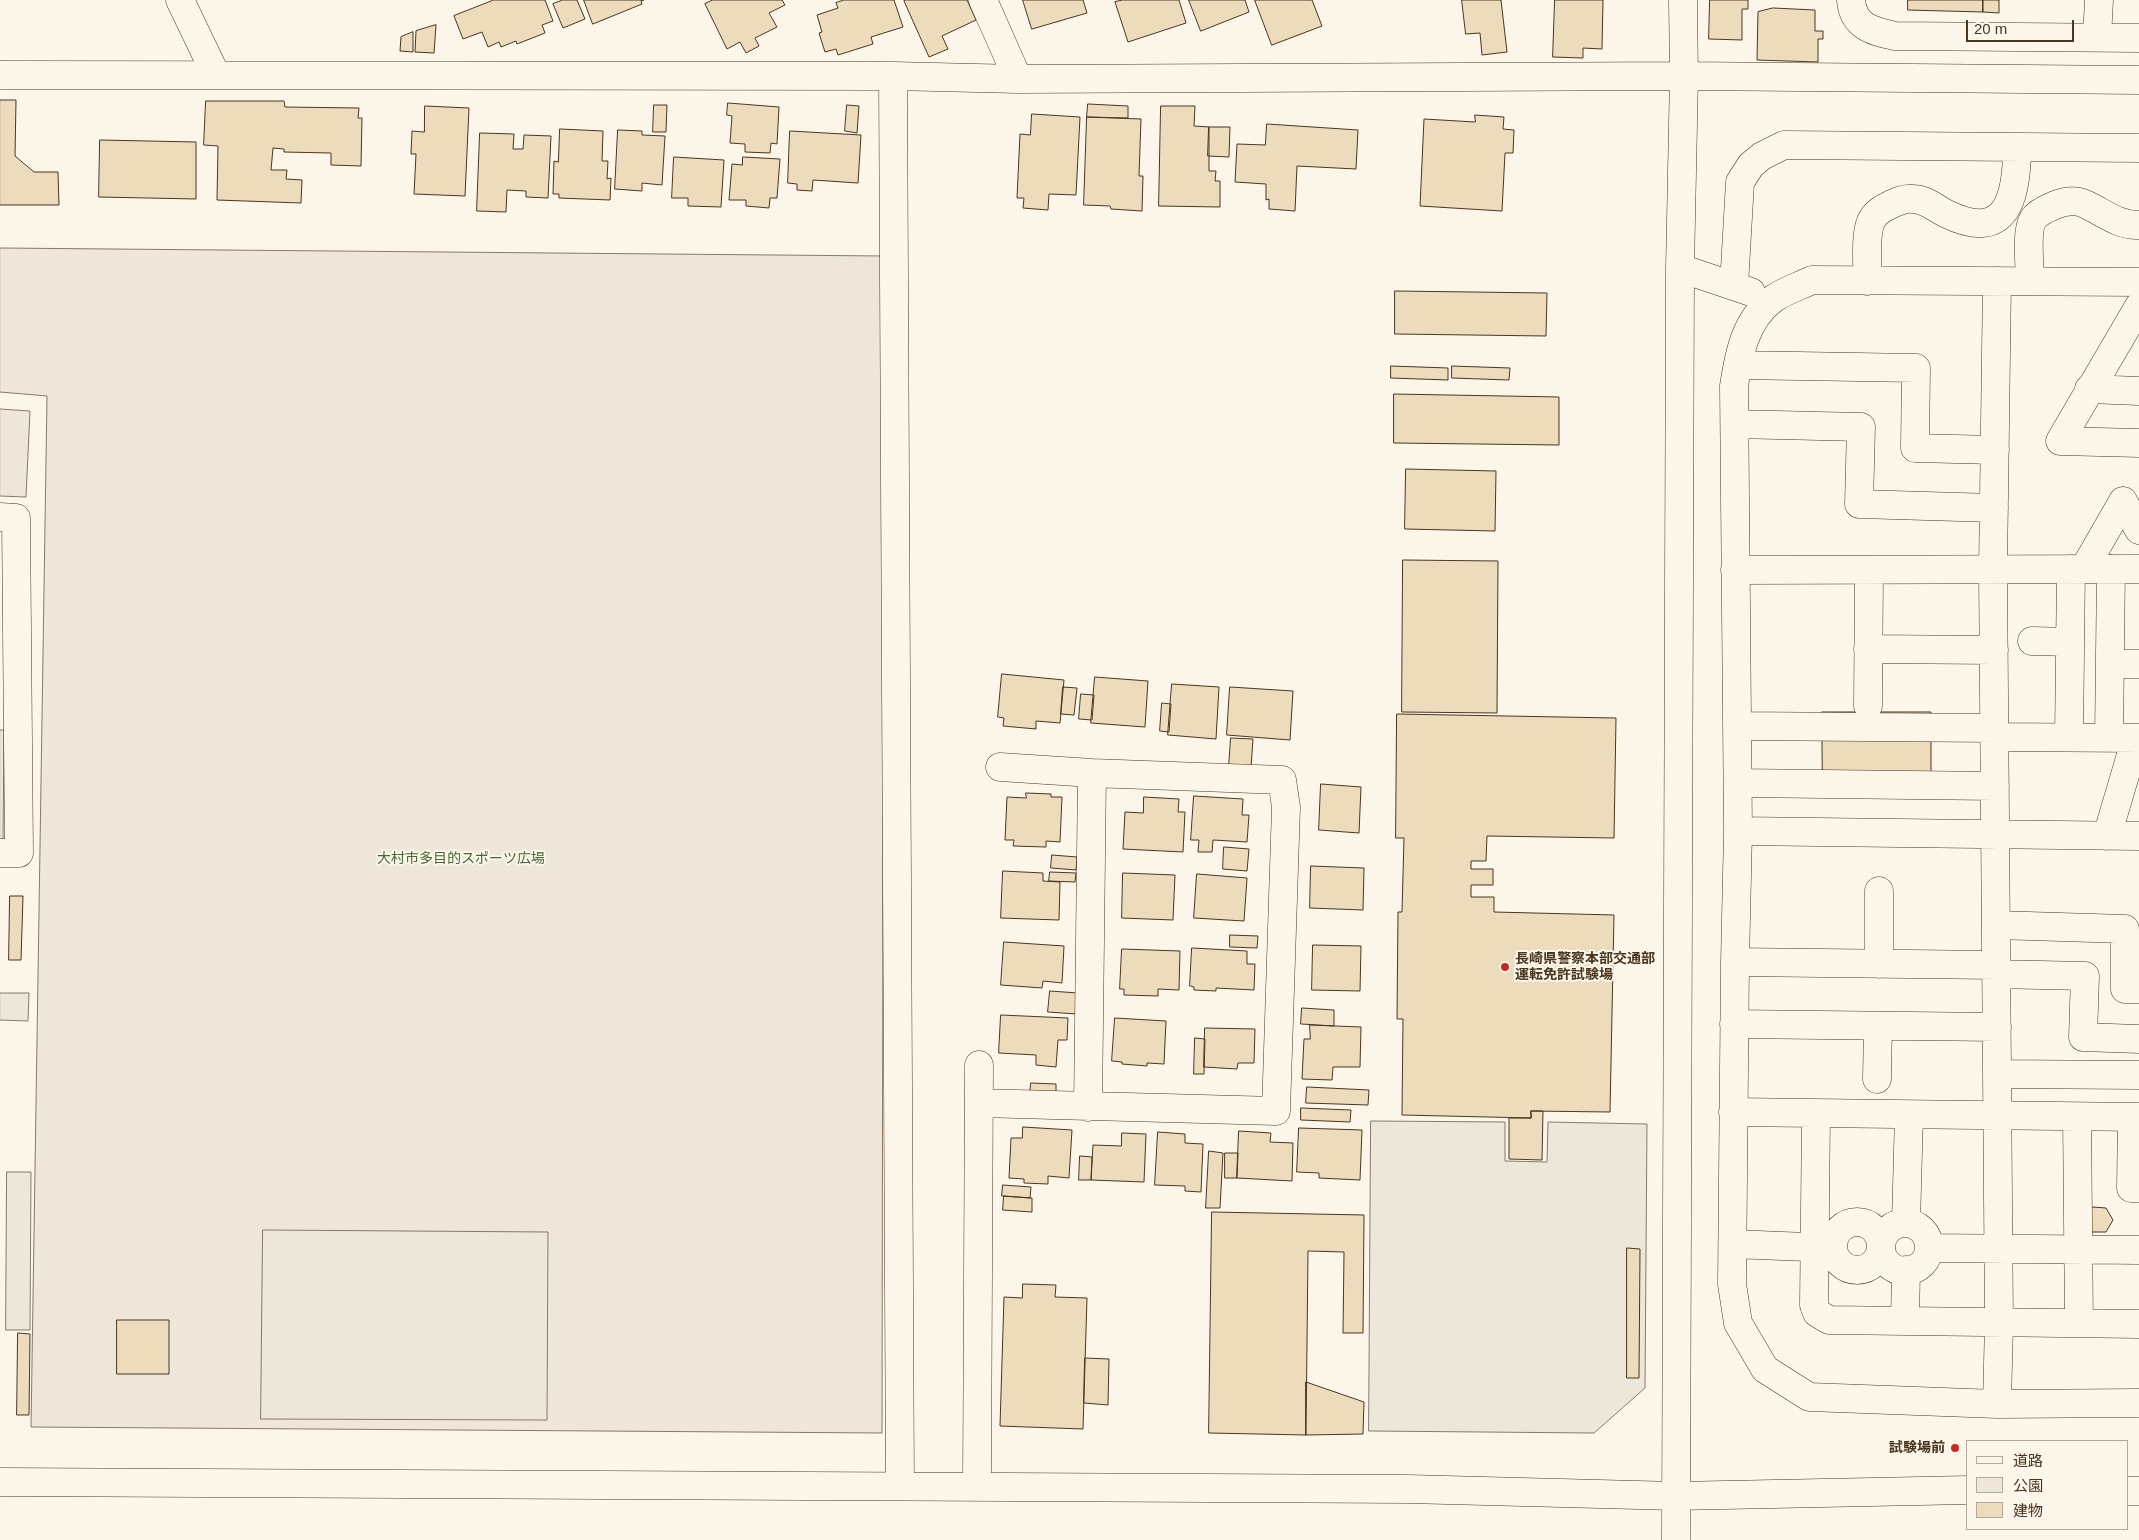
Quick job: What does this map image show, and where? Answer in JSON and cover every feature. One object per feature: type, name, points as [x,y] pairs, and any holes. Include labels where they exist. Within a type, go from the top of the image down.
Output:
[{"type":"street","points":[[180,0],[216,75]]},
{"type":"street","points":[[983,0],[1018,79]]},
{"type":"street","points":[[1676,1540],[1680,268],[1684,76],[1683,0]]},
{"type":"street","points":[[1851,0],[1858,21],[1871,30],[1895,36],[2139,38]]},
{"type":"street","points":[[2097,37],[2099,0]]},
{"type":"street","points":[[0,75],[893,76],[1018,79],[1684,76],[2139,80]]},
{"type":"street","points":[[893,76],[900,1485]]},
{"type":"street","points":[[1734,286],[1740,182],[1751,165],[1762,156],[1784,145],[2139,148]]},
{"type":"street","points":[[1867,281],[1870,225],[1874,214],[1893,203],[1913,198],[1964,221],[1976,223],[1995,220],[2004,212],[2013,194],[2017,173],[2017,147]]},
{"type":"street","points":[[2030,282],[2029,228],[2034,217],[2045,210],[2063,202],[2073,201],[2084,203],[2107,217],[2124,223],[2139,225]]},
{"type":"street","points":[[1680,268],[1774,299]]},
{"type":"street","points":[[2139,282],[1812,280],[1774,299],[1753,319],[1740,349],[1734,386],[1738,831],[1734,962],[1732,1284],[1738,1323],[1765,1369],[1809,1397],[1997,1404],[2139,1403]]},
{"type":"street","points":[[1997,281],[1993,568],[1999,1323],[1997,1404]]},
{"type":"street","points":[[2139,306],[2060,441],[2139,444]]},
{"type":"street","points":[[1738,365],[1916,368],[1915,448],[1995,450]]},
{"type":"street","points":[[2089,390],[2139,391]]},
{"type":"street","points":[[1734,424],[1861,427],[1859,504],[1994,508]]},
{"type":"street","points":[[2070,738],[2070,642],[2077,569],[2123,500],[2139,530]]},
{"type":"street","points":[[0,517],[16,518],[9,678],[19,853],[0,853]]},
{"type":"street","points":[[2110,738],[2111,569]]},
{"type":"street","points":[[1735,570],[2139,569]]},
{"type":"street","points":[[1868,706],[1869,570]]},
{"type":"street","points":[[2032,641],[2070,642]]},
{"type":"street","points":[[1868,649],[1994,650]]},
{"type":"street","points":[[2110,664],[2139,664]]},
{"type":"street","points":[[1738,726],[1994,732],[2070,738],[2138,738],[2107,836]]},
{"type":"street","points":[[979,1103],[1276,1111],[1286,807],[1282,780],[1092,773],[1000,766]]},
{"type":"street","points":[[1088,1107],[1092,773]]},
{"type":"street","points":[[1738,783],[1995,786]]},
{"type":"street","points":[[1738,831],[2139,836]]},
{"type":"street","points":[[1879,891],[1879,964]]},
{"type":"street","points":[[1996,925],[2125,929],[2124,989],[2139,989]]},
{"type":"street","points":[[1734,962],[1879,964],[2085,976],[2083,1037],[2139,1038]]},
{"type":"street","points":[[1734,1024],[1996,1027]]},
{"type":"street","points":[[1877,1079],[1878,1026]]},
{"type":"street","points":[[976,1486],[980,1065]]},
{"type":"street","points":[[1997,1074],[2139,1075]]},
{"type":"street","points":[[1733,1112],[2136,1117],[2132,1188],[2139,1188]]},
{"type":"street","points":[[1816,1114],[1824,1248],[1814,1305],[1817,1313],[1829,1320],[2139,1324]]},
{"type":"street","points":[[1906,1223],[1909,1115]]},
{"type":"street","points":[[2077,1117],[2079,1323]]},
{"type":"street","points":[[1824,1248],[1841,1228],[1855,1222],[1870,1226],[1876,1231],[1884,1257],[1888,1262],[1901,1270],[1917,1268],[1928,1256],[1930,1248],[1924,1232],[1918,1227],[1906,1223],[1889,1229],[1884,1235],[1882,1246]]},
{"type":"street","points":[[1733,1244],[1824,1248]]},
{"type":"street","points":[[1930,1248],[2139,1250]]},
{"type":"street","points":[[1905,1321],[1906,1270]]},
{"type":"street","points":[[0,1482],[1408,1489],[1676,1496],[1966,1490]]},
{"type":"green space","name":"大村市多目的スポーツ広場","points":[[0,248],[884,256],[882,1433],[31,1427],[47,396],[0,392]]},
{"type":"green space","points":[[0,409],[30,411],[26,497],[0,496]]},
{"type":"shaded area","points":[[0,730],[4,730],[3,846],[0,846]]},
{"type":"shaded area","points":[[0,993],[29,993],[28,1021],[0,1020]]},
{"type":"shaded area","points":[[1371,1121],[1505,1122],[1505,1161],[1547,1162],[1548,1122],[1647,1124],[1645,1388],[1594,1433],[1369,1431]]},
{"type":"shaded area","points":[[7,1172],[31,1172],[30,1330],[6,1330]]},
{"type":"shaded area","points":[[263,1230],[548,1232],[547,1420],[261,1419]]},
{"type":"building","points":[[494,0],[545,0],[553,21],[542,25],[545,33],[517,44],[516,41],[501,47],[499,42],[488,47],[482,32],[463,39],[454,16]]},
{"type":"building","points":[[563,0],[577,0],[585,19],[563,28],[553,4]]},
{"type":"building","points":[[584,0],[644,0],[641,1],[642,4],[593,24]]},
{"type":"building","points":[[713,0],[782,0],[785,5],[769,13],[777,27],[755,38],[759,46],[746,53],[740,42],[727,49],[705,4]]},
{"type":"building","points":[[844,0],[894,0],[903,27],[871,37],[873,44],[838,55],[836,49],[825,52],[819,33],[822,32],[817,15],[838,8],[836,3]]},
{"type":"building","points":[[967,0],[976,20],[942,36],[948,49],[929,57],[904,1]]},
{"type":"building","points":[[1023,0],[1083,0],[1087,13],[1032,29]]},
{"type":"building","points":[[1123,0],[1179,0],[1186,23],[1128,42],[1115,2]]},
{"type":"building","points":[[1189,0],[1245,0],[1249,12],[1201,31]]},
{"type":"building","points":[[1255,0],[1312,0],[1322,26],[1272,45]]},
{"type":"building","points":[[1462,0],[1501,0],[1507,52],[1482,55],[1480,33],[1466,34]]},
{"type":"building","points":[[1555,0],[1603,0],[1602,49],[1583,48],[1583,58],[1553,57]]},
{"type":"building","points":[[1710,0],[1748,0],[1748,9],[1742,9],[1742,40],[1709,39]]},
{"type":"building","points":[[1908,0],[1983,0],[1983,12],[1908,10]]},
{"type":"building","points":[[1983,0],[1999,0],[1999,13],[1983,12]]},
{"type":"building","points":[[1773,8],[1815,10],[1815,31],[1823,31],[1823,39],[1818,39],[1818,62],[1757,60],[1758,12]]},
{"type":"building","points":[[436,25],[434,53],[415,52],[416,31]]},
{"type":"building","points":[[413,32],[413,52],[400,51],[401,37]]},
{"type":"building","points":[[0,100],[16,100],[15,156],[34,172],[58,172],[59,205],[0,205]]},
{"type":"building","points":[[206,101],[284,101],[285,107],[359,108],[358,118],[362,118],[361,166],[331,165],[331,153],[284,152],[284,149],[273,148],[271,170],[287,170],[286,179],[302,180],[301,203],[217,200],[218,146],[204,145]]},
{"type":"building","points":[[728,103],[779,107],[777,144],[771,143],[770,153],[745,152],[745,144],[730,143],[732,116],[727,115]]},
{"type":"building","points":[[1088,104],[1128,106],[1128,118],[1087,117]]},
{"type":"building","points":[[654,105],[667,105],[666,132],[653,132]]},
{"type":"building","points":[[847,105],[859,106],[857,133],[845,131]]},
{"type":"building","points":[[425,106],[469,108],[465,196],[414,194],[416,154],[411,154],[412,131],[424,132]]},
{"type":"building","points":[[1161,106],[1195,106],[1194,126],[1209,127],[1209,171],[1216,171],[1215,181],[1220,181],[1220,207],[1159,206]]},
{"type":"building","points":[[1032,114],[1080,117],[1076,195],[1049,194],[1048,210],[1023,208],[1024,198],[1017,198],[1020,134],[1030,135]]},
{"type":"building","points":[[1475,115],[1504,117],[1503,129],[1514,130],[1513,153],[1505,153],[1502,211],[1420,206],[1424,119],[1475,122]]},
{"type":"building","points":[[1087,117],[1141,119],[1139,176],[1143,176],[1142,211],[1111,209],[1110,206],[1084,205]]},
{"type":"building","points":[[1267,124],[1358,130],[1356,169],[1297,166],[1295,211],[1269,209],[1269,199],[1266,200],[1266,184],[1235,182],[1237,144],[1265,145]]},
{"type":"building","points":[[1209,127],[1230,127],[1229,157],[1208,156]]},
{"type":"building","points":[[560,129],[603,131],[602,161],[608,161],[607,179],[611,178],[610,200],[559,198],[559,194],[553,194],[554,161],[558,162]]},
{"type":"building","points":[[618,130],[642,131],[642,135],[665,136],[662,185],[642,183],[642,191],[615,189]]},
{"type":"building","points":[[790,131],[861,135],[858,183],[813,180],[812,191],[797,190],[797,184],[788,183]]},
{"type":"building","points":[[480,133],[514,134],[513,149],[523,149],[524,135],[551,136],[548,198],[526,197],[526,191],[507,190],[506,212],[477,211]]},
{"type":"building","points":[[100,140],[196,142],[196,199],[99,197]]},
{"type":"building","points":[[674,157],[724,160],[721,207],[688,206],[688,198],[672,198]]},
{"type":"building","points":[[743,157],[780,159],[777,198],[770,198],[769,208],[746,206],[746,200],[729,200],[732,164],[742,165]]},
{"type":"building","points":[[1395,291],[1547,293],[1546,336],[1395,334]]},
{"type":"building","points":[[1391,366],[1448,368],[1448,380],[1391,378]]},
{"type":"building","points":[[1452,366],[1510,368],[1509,380],[1452,378]]},
{"type":"building","points":[[1394,394],[1559,397],[1559,445],[1394,443]]},
{"type":"building","points":[[1406,469],[1496,471],[1495,531],[1405,529]]},
{"type":"building","points":[[1403,560],[1498,561],[1497,713],[1402,712]]},
{"type":"building","points":[[1002,674],[1064,680],[1060,723],[1036,721],[1036,729],[1003,726],[1004,718],[998,717]]},
{"type":"building","points":[[1095,677],[1148,681],[1145,727],[1091,723]]},
{"type":"building","points":[[1172,684],[1219,687],[1216,739],[1168,735]]},
{"type":"building","points":[[1063,687],[1077,688],[1074,715],[1061,714]]},
{"type":"building","points":[[1230,687],[1293,691],[1290,740],[1227,735]]},
{"type":"building","points":[[1081,694],[1094,695],[1092,720],[1079,719]]},
{"type":"building","points":[[1162,703],[1171,704],[1169,732],[1160,731]]},
{"type":"building","points":[[1822,712],[1931,712],[1931,796],[1823,796]]},
{"type":"building","name":"長崎県警察本部交通部 運転免許試験場","points":[[1397,714],[1616,718],[1614,838],[1487,836],[1486,861],[1471,861],[1471,869],[1493,869],[1493,885],[1471,885],[1471,897],[1494,897],[1494,912],[1614,915],[1610,1112],[1531,1111],[1531,1118],[1402,1115],[1403,1019],[1397,1019],[1398,912],[1402,912],[1404,838],[1396,838]]},
{"type":"building","points":[[1231,738],[1253,739],[1251,767],[1229,766]]},
{"type":"building","points":[[1321,784],[1361,787],[1359,833],[1319,830]]},
{"type":"building","points":[[1026,793],[1051,794],[1051,797],[1062,797],[1060,842],[1046,841],[1046,847],[1013,846],[1014,840],[1005,840],[1007,797],[1026,798]]},
{"type":"building","points":[[1194,796],[1243,799],[1242,815],[1249,815],[1247,842],[1213,840],[1212,852],[1198,852],[1199,840],[1191,840]]},
{"type":"building","points":[[1144,797],[1179,799],[1178,812],[1185,812],[1183,852],[1123,849],[1125,812],[1143,813]]},
{"type":"building","points":[[1224,847],[1249,849],[1247,871],[1223,869]]},
{"type":"building","points":[[1052,855],[1077,857],[1076,870],[1051,868]]},
{"type":"building","points":[[1311,866],[1364,868],[1363,910],[1310,908]]},
{"type":"building","points":[[1003,871],[1043,873],[1043,881],[1060,882],[1059,920],[1001,918]]},
{"type":"building","points":[[1050,872],[1076,873],[1075,882],[1049,881]]},
{"type":"building","points":[[1123,873],[1175,875],[1173,920],[1122,918]]},
{"type":"building","points":[[1197,874],[1247,878],[1244,921],[1194,918]]},
{"type":"building","points":[[10,896],[23,896],[21,960],[9,960]]},
{"type":"building","points":[[1230,935],[1258,936],[1257,948],[1230,947]]},
{"type":"building","points":[[1004,942],[1064,946],[1062,983],[1043,981],[1042,988],[1001,985]]},
{"type":"building","points":[[1313,945],[1361,946],[1360,991],[1312,990]]},
{"type":"building","points":[[1192,948],[1247,951],[1247,964],[1255,964],[1254,990],[1216,988],[1216,991],[1194,990],[1194,987],[1190,986]]},
{"type":"building","points":[[1122,949],[1180,951],[1179,990],[1158,989],[1158,996],[1124,995],[1124,989],[1120,989]]},
{"type":"building","points":[[1050,991],[1078,993],[1077,1014],[1048,1012]]},
{"type":"building","points":[[1302,1008],[1334,1010],[1334,1026],[1301,1024]]},
{"type":"building","points":[[1001,1015],[1068,1018],[1067,1040],[1058,1040],[1056,1067],[1036,1065],[1036,1055],[999,1053]]},
{"type":"building","points":[[1115,1018],[1166,1021],[1164,1064],[1147,1063],[1147,1066],[1122,1064],[1122,1062],[1112,1061]]},
{"type":"building","points":[[1310,1025],[1361,1027],[1360,1067],[1333,1067],[1332,1080],[1302,1079],[1304,1039],[1310,1039]]},
{"type":"building","points":[[1205,1028],[1255,1029],[1254,1063],[1238,1063],[1237,1069],[1204,1067]]},
{"type":"building","points":[[1195,1038],[1205,1039],[1204,1074],[1194,1074]]},
{"type":"building","points":[[1031,1083],[1056,1084],[1056,1097],[1030,1096]]},
{"type":"building","points":[[1307,1087],[1369,1090],[1368,1105],[1306,1103]]},
{"type":"building","points":[[1301,1108],[1351,1110],[1350,1122],[1301,1120]]},
{"type":"building","points":[[1531,1111],[1543,1111],[1542,1160],[1509,1159],[1509,1118],[1531,1118]]},
{"type":"building","points":[[1023,1127],[1072,1130],[1069,1178],[1048,1176],[1048,1184],[1024,1183],[1024,1179],[1009,1178],[1011,1138],[1022,1138]]},
{"type":"building","points":[[1299,1128],[1362,1130],[1360,1180],[1319,1178],[1319,1173],[1297,1172]]},
{"type":"building","points":[[1239,1131],[1271,1133],[1270,1142],[1293,1143],[1292,1181],[1237,1178]]},
{"type":"building","points":[[1158,1132],[1185,1134],[1185,1143],[1203,1144],[1201,1192],[1185,1191],[1185,1186],[1155,1185]]},
{"type":"building","points":[[1122,1133],[1146,1134],[1144,1182],[1091,1180],[1093,1145],[1121,1146]]},
{"type":"building","points":[[1209,1151],[1223,1153],[1220,1208],[1206,1208]]},
{"type":"building","points":[[1225,1153],[1238,1153],[1237,1178],[1225,1178]]},
{"type":"building","points":[[1080,1156],[1092,1157],[1091,1180],[1079,1180]]},
{"type":"building","points":[[1003,1185],[1031,1187],[1030,1198],[1002,1196]]},
{"type":"building","points":[[1004,1196],[1032,1198],[1032,1212],[1003,1210]]},
{"type":"building","points":[[2093,1207],[2106,1208],[2113,1220],[2106,1232],[2092,1232],[2085,1218]]},
{"type":"building","points":[[1212,1212],[1364,1215],[1363,1333],[1343,1333],[1344,1252],[1308,1251],[1306,1435],[1209,1433]]},
{"type":"building","points":[[1627,1248],[1640,1249],[1639,1378],[1627,1378]]},
{"type":"building","points":[[1023,1284],[1056,1285],[1055,1297],[1087,1298],[1083,1429],[1000,1426],[1004,1297],[1022,1298]]},
{"type":"building","points":[[117,1320],[169,1320],[169,1374],[117,1374]]},
{"type":"building","points":[[18,1333],[30,1334],[29,1415],[17,1415]]},
{"type":"building","points":[[1085,1358],[1109,1359],[1108,1405],[1084,1403]]},
{"type":"building","points":[[1306,1382],[1364,1402],[1363,1434],[1306,1435]]},
{"type":"place","name":"長崎県警察本部交通部 運転免許試験場","points":[[1505,967]]},
{"type":"place","name":"試験場前","points":[[1955,1448]]}]
